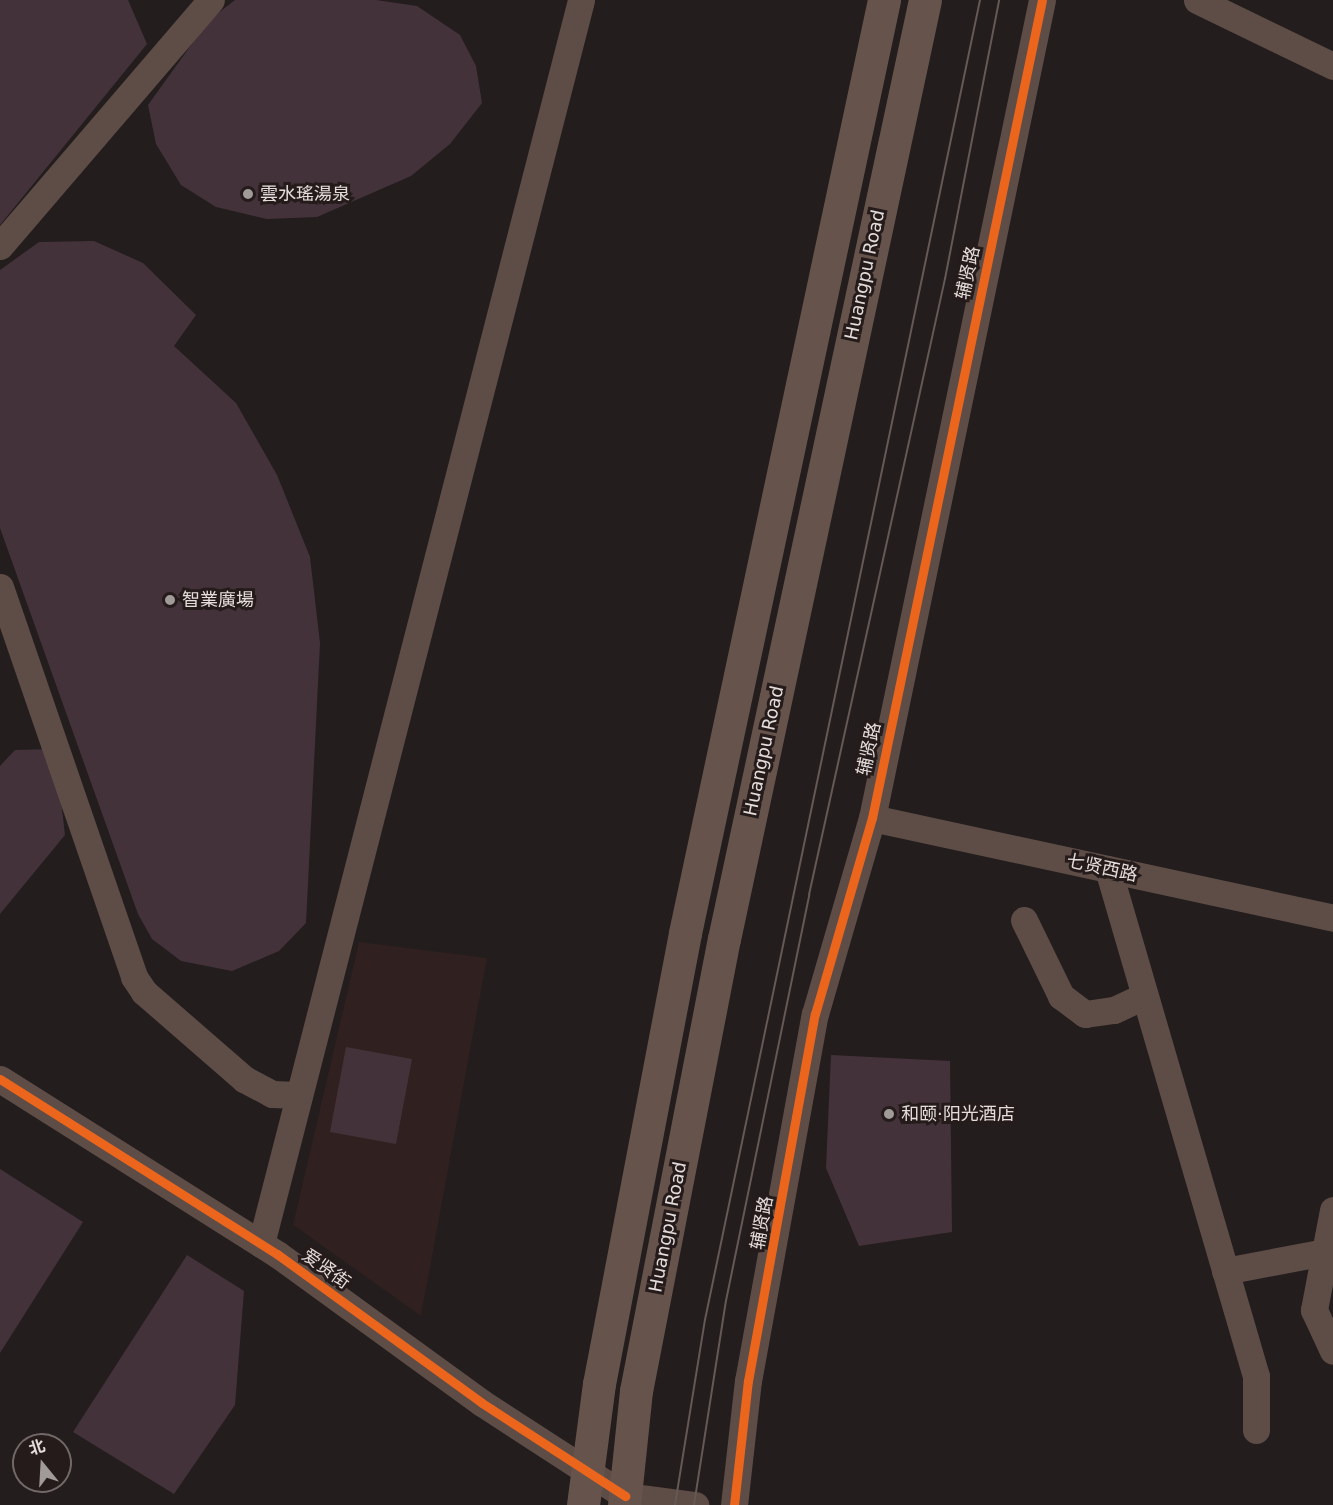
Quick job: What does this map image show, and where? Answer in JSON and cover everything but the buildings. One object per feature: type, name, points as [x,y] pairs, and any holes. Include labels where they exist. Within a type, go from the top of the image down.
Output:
[{"type":"highway","points":[[583,1505],[598,1384],[685,933],[884,0]]},
{"type":"highway","name":"Huangpu Road","points":[[624,1501],[636,1391],[724,939],[925,0]]},
{"type":"street","points":[[0,246],[211,0]]},
{"type":"street","points":[[261,1244],[581,0]]},
{"type":"street","name":"辅贤路","points":[[734,1505],[748,1382],[815,1014],[872,818],[1042,0]]},
{"type":"street","points":[[1206,1],[1333,66]]},
{"type":"street","points":[[0,587],[134,977],[144,992],[244,1079],[272,1094],[298,1095]]},
{"type":"street","name":"七贤西路","points":[[872,818],[1333,918]]},
{"type":"street","points":[[1108,869],[1256,1376],[1257,1430]]},
{"type":"street","points":[[1023,920],[1061,996],[1085,1014],[1114,1010],[1144,996]]},
{"type":"street","name":"爱贤街","points":[[0,1079],[261,1244],[482,1403],[587,1472],[624,1501]]},
{"type":"street","points":[[1333,1210],[1314,1310],[1333,1351]]},
{"type":"street","points":[[1225,1271],[1325,1252]]},
{"type":"street","points":[[624,1501],[695,1505]]},
{"type":"shaded area","points":[[359,942],[487,958],[421,1316],[293,1225]]},
{"type":"tram line","points":[[675,1505],[705,1320],[980,0]]},
{"type":"tram line","points":[[694,1505],[726,1301],[809,895],[945,279],[999,0]]},
{"type":"cycle path","points":[[734,1505],[748,1381],[815,1014],[872,818],[1042,0]]},
{"type":"cycle path","points":[[0,1079],[277,1254],[482,1403],[625,1496]]},
{"type":"place","name":"雲水瑤湯泉","points":[[248,194]]},
{"type":"place","name":"智業廣場","points":[[170,600]]},
{"type":"place","name":"和颐·阳光酒店","points":[[889,1114]]}]
